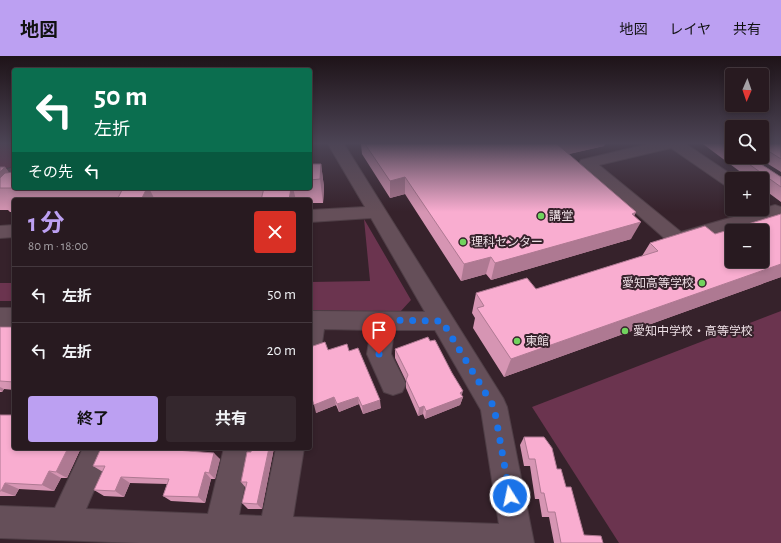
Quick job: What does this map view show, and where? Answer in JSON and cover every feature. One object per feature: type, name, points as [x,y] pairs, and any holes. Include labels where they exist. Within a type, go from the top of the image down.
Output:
[{"type":"street","points":[[0,522],[220,530],[274,537],[518,542],[494,407],[350,167]]},
{"type":"street","points":[[591,167],[678,239],[757,216]]},
{"type":"street","points":[[709,167],[725,177]]},
{"type":"street","points":[[0,176],[12,173]]},
{"type":"street","points":[[769,207],[774,211],[769,212]]},
{"type":"street","points":[[312,216],[377,212]]},
{"type":"street","points":[[0,232],[12,231]]},
{"type":"street","points":[[0,317],[12,317]]},
{"type":"street","points":[[312,320],[442,321]]},
{"type":"street","points":[[384,320],[379,354],[393,384]]},
{"type":"street","points":[[64,524],[97,450]]},
{"type":"street","points":[[220,530],[238,450]]},
{"type":"street","points":[[274,537],[290,450]]},
{"type":"shaded area","points":[[0,167],[12,167],[12,188],[0,191]]},
{"type":"shaded area","points":[[364,219],[411,300],[400,312],[312,310],[312,282],[370,281]]},
{"type":"shaded area","points":[[0,283],[12,283],[12,301],[0,301]]},
{"type":"shaded area","points":[[781,311],[781,543],[619,543],[532,407]]},
{"type":"building","points":[[0,167],[5,167],[0,172]]},
{"type":"building","points":[[312,167],[321,167],[320,179],[312,180]]},
{"type":"building","points":[[380,167],[583,167],[636,212],[632,214],[641,222],[495,263],[491,257],[464,264],[405,177],[390,181]]},
{"type":"building","points":[[753,167],[765,167],[781,177],[781,187],[769,178],[769,172],[760,172]]},
{"type":"building","points":[[12,172],[12,188],[0,188],[0,178],[5,173]]},
{"type":"building","points":[[122,190],[146,190],[142,198],[118,198]]},
{"type":"building","points":[[264,190],[291,190],[289,198],[262,198]]},
{"type":"building","points":[[781,214],[781,264],[511,359],[477,308],[484,306],[476,293],[527,278],[536,289],[658,251],[650,243],[705,226],[715,234],[725,231],[725,268],[769,268],[769,224],[748,224]]},
{"type":"building","points":[[0,327],[12,327],[12,382],[0,381]]},
{"type":"building","points":[[428,337],[430,341],[435,340],[463,391],[460,393],[463,397],[426,411],[424,406],[419,408],[406,380],[408,375],[395,349]]},
{"type":"building","points":[[325,342],[328,350],[347,344],[349,351],[358,348],[380,400],[362,406],[358,397],[337,404],[334,397],[314,405],[312,398],[312,346]]},
{"type":"building","points":[[0,415],[12,415],[12,450],[67,450],[56,472],[49,471],[42,485],[5,483],[0,491]]},
{"type":"building","points":[[524,437],[544,437],[552,448],[557,469],[561,469],[566,487],[571,487],[584,535],[601,536],[603,543],[561,543],[555,512],[548,512],[544,493],[541,493],[535,459],[529,459]]},
{"type":"building","points":[[100,450],[176,450],[214,453],[209,473],[205,472],[198,497],[163,496],[169,479],[121,477],[115,491],[94,490],[105,466],[93,466]]},
{"type":"building","points":[[252,450],[269,450],[257,504],[242,503],[247,482],[241,482],[247,452],[251,452]]},
{"type":"place","name":"講堂","points":[[541,216]]},
{"type":"place","name":"理科センター","points":[[463,242]]},
{"type":"place","name":"愛知高等学校","points":[[702,283]]},
{"type":"place","name":"愛知中学校・高等学校","points":[[625,331]]},
{"type":"place","name":"東館","points":[[517,341]]},
{"type":"route","points":[[379,354],[384,320],[442,321],[494,407],[510,496]]}]
